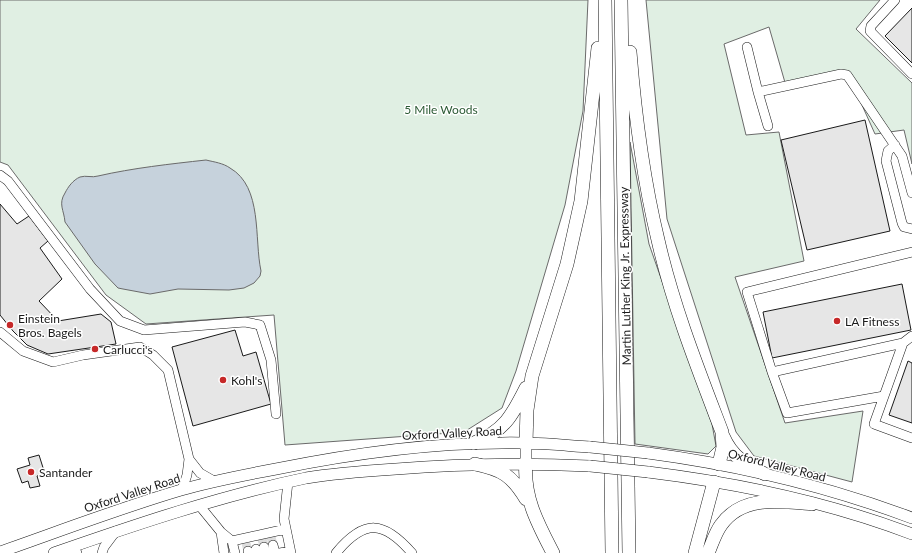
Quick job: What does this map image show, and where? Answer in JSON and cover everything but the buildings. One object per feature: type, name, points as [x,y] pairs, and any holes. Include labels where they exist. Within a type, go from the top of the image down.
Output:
[{"type":"highway","points":[[526,443],[527,410],[532,376],[565,271],[582,200],[604,0]]},
{"type":"highway","name":"Martin Luther King Jr. Expressway","points":[[604,0],[612,553]]},
{"type":"highway","name":"Martin Luther King Jr. Expressway","points":[[621,0],[629,553]]},
{"type":"highway","points":[[625,0],[638,133],[652,213],[674,299],[722,432],[734,455],[748,466],[765,474]]},
{"type":"highway","points":[[474,443],[491,436],[509,420],[532,376]]},
{"type":"highway","points":[[719,464],[723,447],[722,432]]},
{"type":"highway","points":[[526,463],[526,488],[530,506]]},
{"type":"highway","points":[[475,464],[495,469],[508,476],[518,486],[530,506],[553,553]]},
{"type":"highway","points":[[695,553],[714,482]]},
{"type":"highway","points":[[708,553],[721,524],[731,514],[744,506],[770,501],[812,504]]},
{"type":"main road","name":"Oxford Valley Road","points":[[0,552],[125,507],[214,481],[362,454],[417,447],[474,443],[526,443],[590,447],[648,453],[719,464],[765,474],[871,503],[912,518]]},
{"type":"main road","points":[[526,443],[526,463]]},
{"type":"main road","points":[[59,551],[116,531],[199,505],[243,492],[288,482],[364,471],[475,464],[526,463],[590,466],[648,472],[714,482],[867,518],[912,534]]},
{"type":"main road","points":[[714,482],[719,464]]},
{"type":"street","points":[[894,0],[870,26],[870,31],[912,74]]},
{"type":"street","points":[[747,47],[768,126]]},
{"type":"street","points":[[758,92],[841,74],[847,75],[896,145],[902,156],[912,193]]},
{"type":"street","points":[[896,145],[888,151],[886,161],[902,223],[904,227],[912,230]]},
{"type":"street","points":[[0,175],[8,182],[90,289],[120,321],[144,330],[245,322],[260,325],[271,360],[276,414]]},
{"type":"street","points":[[884,396],[787,413],[772,372],[747,292],[912,252]]},
{"type":"street","points":[[0,332],[23,351],[53,362],[83,355],[140,347],[153,355],[168,370],[189,459],[187,475],[182,490]]},
{"type":"street","points":[[772,372],[903,343],[912,336]]},
{"type":"street","points":[[903,343],[874,424],[912,438]]},
{"type":"street","points":[[189,459],[200,473],[214,481]]},
{"type":"street","points":[[280,553],[291,552],[284,519],[288,482]]},
{"type":"street","points":[[199,505],[221,532],[232,540],[259,544],[286,528]]},
{"type":"street","points":[[336,553],[354,535],[368,528],[382,528],[402,541],[412,553]]},
{"type":"street","points":[[102,553],[104,547],[116,531]]},
{"type":"street","points":[[221,532],[224,553]]},
{"type":"street","points":[[232,540],[235,553]]},
{"type":"street","points":[[59,551],[77,553]]},
{"type":"green space","name":"5 Mile Woods","points":[[0,0],[588,0],[583,111],[565,205],[516,371],[502,408],[464,432],[285,445],[274,315],[146,324],[106,295],[8,165],[0,162]]},
{"type":"green space","points":[[646,0],[880,0],[856,29],[912,83],[912,164],[904,130],[875,134],[848,74],[786,86],[769,27],[724,44],[746,135],[779,132],[804,261],[735,277],[785,423],[863,411],[852,482],[754,456],[736,432],[667,219]]},
{"type":"green space","points":[[630,142],[649,244],[712,424],[716,446],[708,454],[635,444]]},
{"type":"shaded area","points":[[206,160],[230,168],[241,177],[248,188],[255,215],[261,271],[260,276],[254,283],[244,288],[229,290],[178,289],[150,294],[118,288],[95,264],[65,222],[62,200],[68,188],[75,180],[82,176],[96,177],[138,168]]},
{"type":"tunnel","points":[[271,537],[273,545]]},
{"type":"tunnel","points":[[262,539],[264,547]]},
{"type":"tunnel","points":[[246,543],[248,551]]},
{"type":"place","name":"LA Fitness","points":[[837,321]]},
{"type":"place","name":"Einstein Bros. Bagels","points":[[10,325]]},
{"type":"place","name":"Carlucci's","points":[[95,349]]},
{"type":"place","name":"Kohl's","points":[[223,380]]},
{"type":"place","name":"Santander","points":[[31,472]]}]
